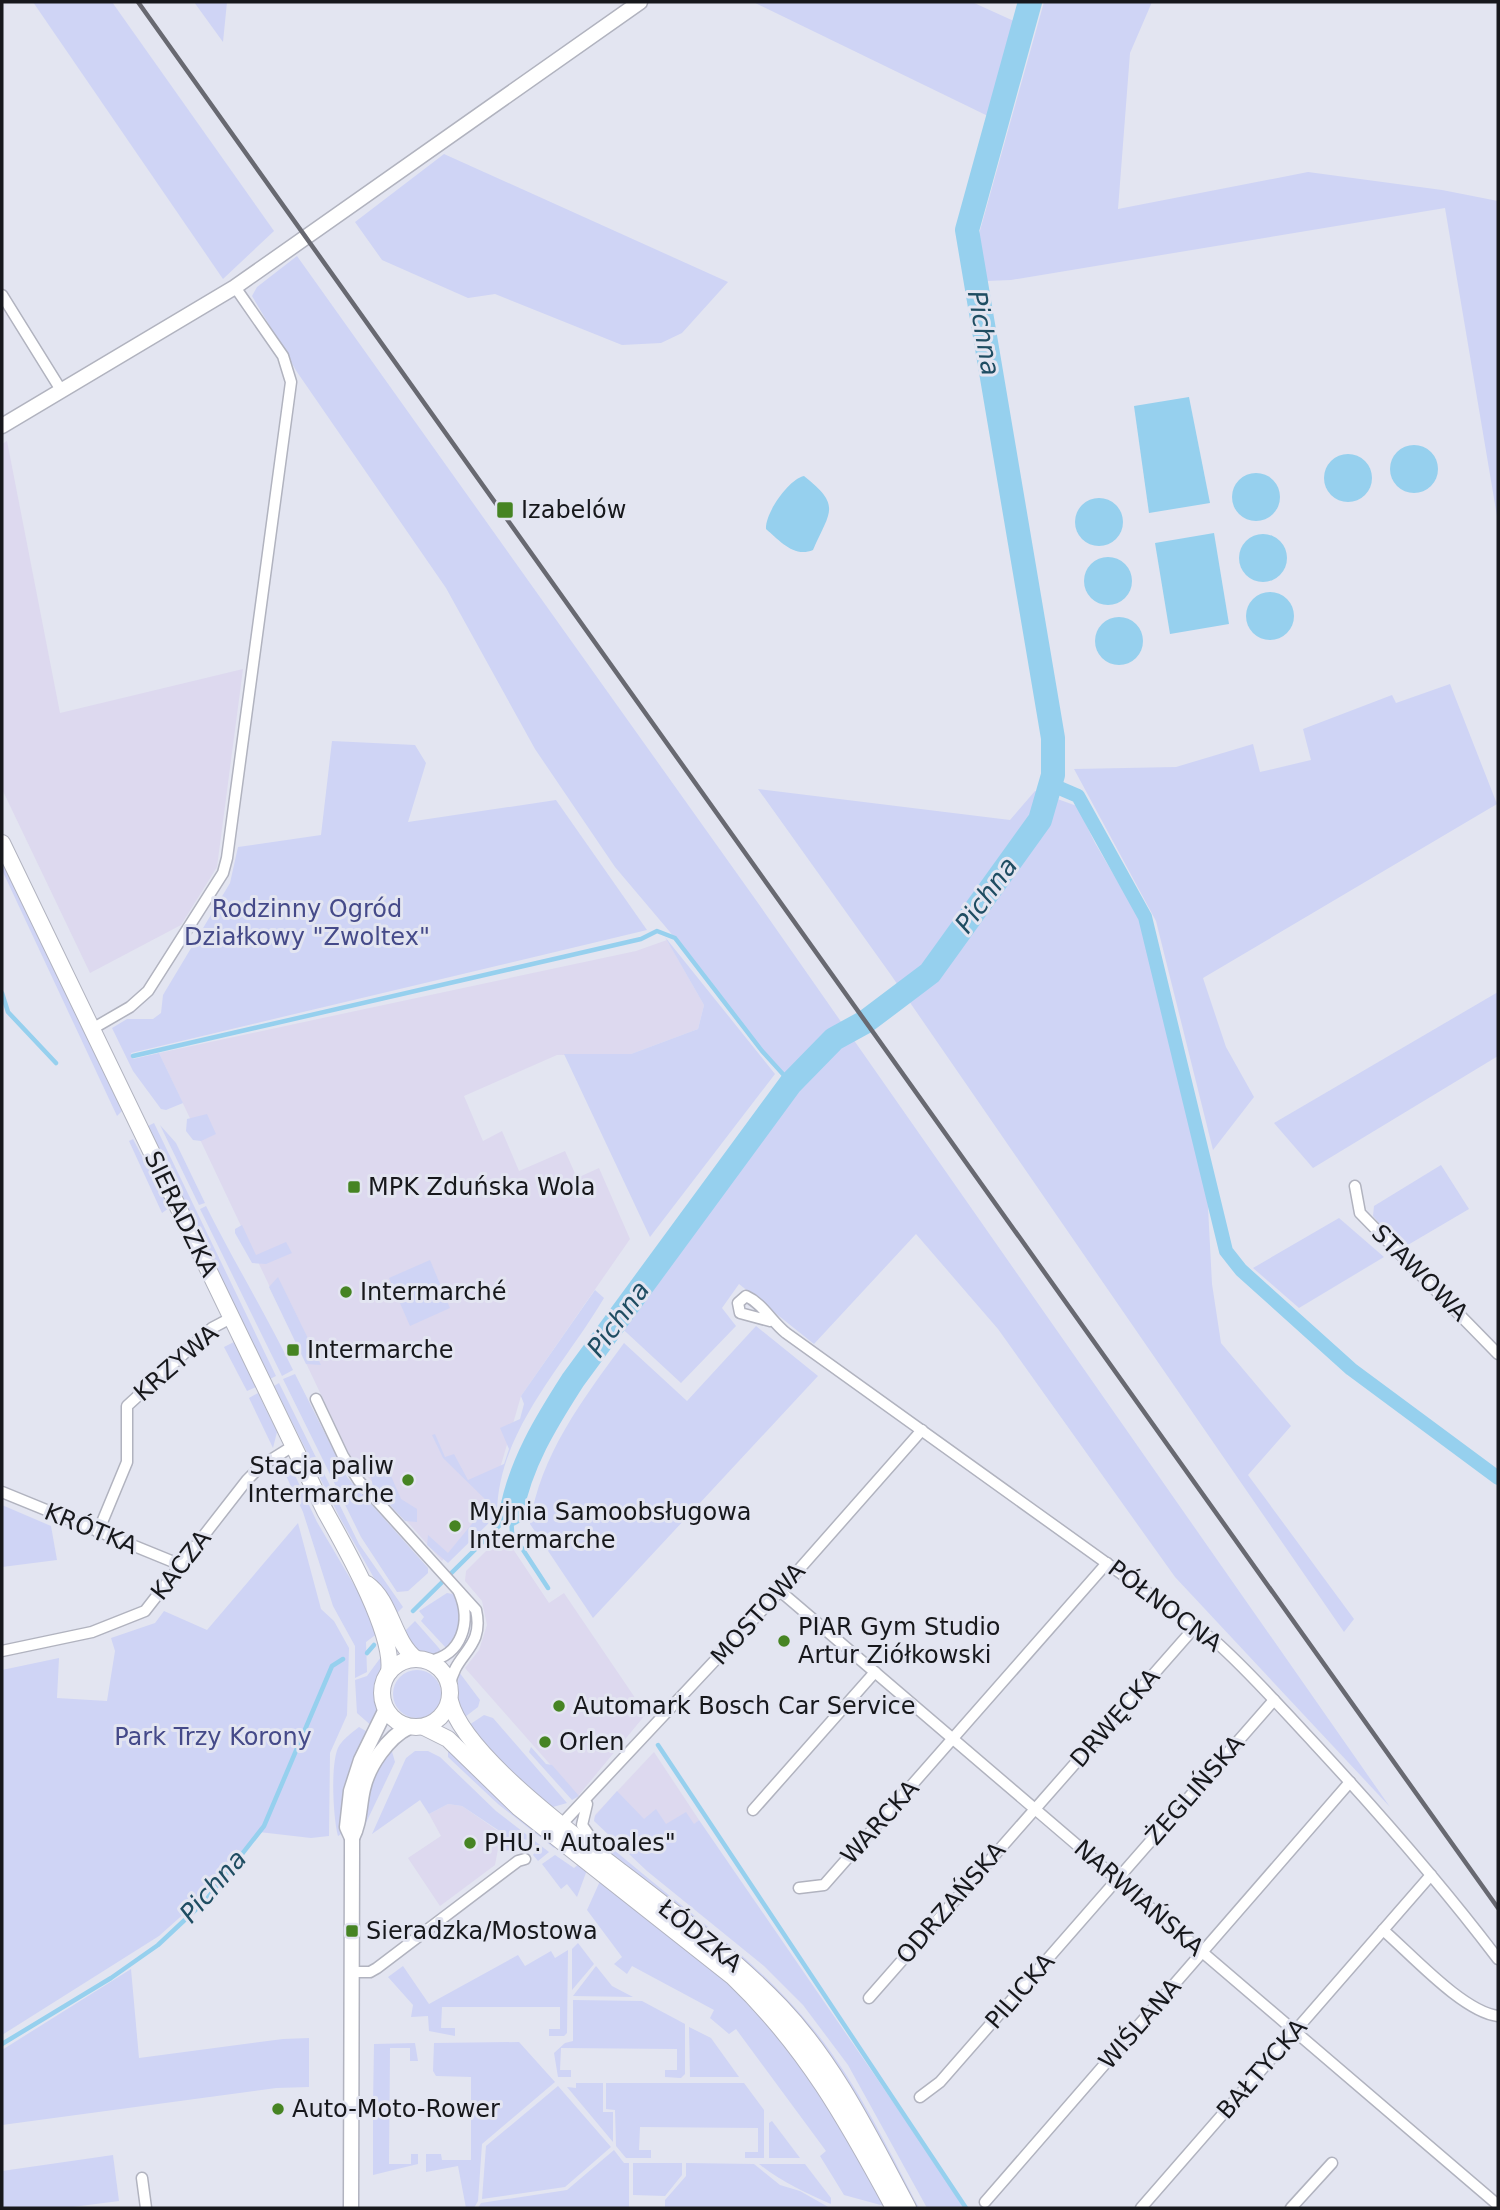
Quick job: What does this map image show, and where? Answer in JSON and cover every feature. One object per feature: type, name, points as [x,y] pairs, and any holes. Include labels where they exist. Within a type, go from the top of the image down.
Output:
[{"type":"main road","name":"SIERADZKA","points":[[2,843],[293,1446],[365,1583],[390,1656],[389,1672]]},
{"type":"main road","name":"SIERADZKA","points":[[365,1583],[376,1590],[405,1649],[423,1660]]},
{"type":"main road","points":[[423,1660],[443,1671],[450,1693],[443,1715],[416,1727],[398,1722],[386,1709],[382,1690],[389,1672],[401,1662],[423,1660]]},
{"type":"main road","name":"ŁÓDZKA","points":[[450,1693],[461,1727],[555,1830],[733,1977],[766,2008],[794,2041],[831,2095],[894,2208]]},
{"type":"main road","name":"ŁÓDZKA","points":[[416,1727],[448,1739],[519,1808],[619,1870],[721,1952],[793,2020],[842,2088],[908,2208]]},
{"type":"street","points":[[2,426],[235,287],[640,2]]},
{"type":"street","points":[[92,1029],[130,1007],[148,991],[223,873],[227,858],[291,382],[284,356],[235,287]]},
{"type":"street","points":[[2,295],[61,390]]},
{"type":"street","name":"STAWOWA","points":[[1355,1186],[1360,1213],[1498,1354]]},
{"type":"street","name":"KRZYWA","points":[[98,1532],[127,1461],[127,1406],[212,1328],[231,1318]]},
{"type":"street","name":"PÓŁNOCNA","points":[[770,1321],[1107,1563],[1238,1661],[1350,1782],[1431,1875],[1498,1959]]},
{"type":"street","points":[[316,1399],[352,1470],[476,1610],[478,1634],[452,1674],[450,1693]]},
{"type":"street","name":"MOSTOWA","points":[[555,1830],[780,1591],[922,1430]]},
{"type":"street","name":"KACZA","points":[[2,1651],[92,1632],[136,1616],[156,1598],[247,1480],[261,1466],[293,1446]]},
{"type":"street","name":"KRÓTKA","points":[[2,1492],[181,1565]]},
{"type":"street","name":"WARCKA","points":[[799,1888],[824,1885],[1107,1563]]},
{"type":"street","points":[[423,1660],[448,1655],[461,1636],[465,1614],[457,1587]]},
{"type":"street","name":"NARWIAŃSKA","points":[[780,1591],[1498,2205]]},
{"type":"street","name":"DRWĘCKA","points":[[1034,1809],[1195,1627]]},
{"type":"street","points":[[753,1810],[875,1672]]},
{"type":"street","name":"ŻEGLIŃSKA","points":[[1117,1880],[1274,1700]]},
{"type":"street","points":[[351,2208],[352,1838],[347,1827],[351,1791],[361,1760],[386,1709]]},
{"type":"street","points":[[352,1838],[358,1827],[363,1784],[373,1765],[395,1736],[416,1727]]},
{"type":"street","name":"WIŚLANA","points":[[985,2202],[1350,1782]]},
{"type":"street","points":[[590,1795],[582,1814],[584,1830],[619,1870]]},
{"type":"street","name":"ODRZAŃSKA","points":[[869,1998],[1034,1809]]},
{"type":"street","points":[[352,1972],[370,1972],[377,1968],[518,1861],[525,1860]]},
{"type":"street","name":"BAŁTYCKA","points":[[1141,2208],[1431,1875]]},
{"type":"street","name":"PILICKA","points":[[920,2098],[940,2082],[1117,1880]]},
{"type":"street","points":[[1383,1930],[1461,1998],[1488,2015],[1498,2016]]},
{"type":"street","points":[[1291,2208],[1332,2163]]},
{"type":"street","points":[[142,2178],[146,2208]]},
{"type":"shaded area","points":[[1189,397],[1210,503],[1149,513],[1134,406]]},
{"type":"shaded area","points":[[7,441],[60,713],[243,669],[217,867],[181,925],[90,973],[2,789],[2,444]]},
{"type":"shaded area","points":[[1414,445],[1423,446],[1431,452],[1437,460],[1437,478],[1431,486],[1423,492],[1414,493],[1405,492],[1397,486],[1391,478],[1390,469],[1391,460],[1397,452],[1405,446]]},
{"type":"shaded area","points":[[1348,454],[1357,455],[1365,461],[1371,469],[1371,487],[1365,495],[1357,501],[1348,502],[1339,501],[1331,495],[1325,487],[1324,478],[1325,469],[1331,461],[1339,455]]},
{"type":"shaded area","points":[[1256,473],[1265,474],[1273,480],[1279,488],[1279,506],[1273,514],[1265,520],[1256,521],[1247,520],[1239,514],[1233,506],[1232,497],[1233,488],[1239,480],[1247,474]]},
{"type":"shaded area","points":[[804,476],[824,495],[829,510],[813,550],[800,552],[782,543],[766,529],[769,514],[779,498],[792,483]]},
{"type":"shaded area","points":[[1099,498],[1108,499],[1116,505],[1122,513],[1122,531],[1116,539],[1108,545],[1099,546],[1090,545],[1082,539],[1076,531],[1075,522],[1076,513],[1082,505],[1090,499]]},
{"type":"shaded area","points":[[1214,533],[1229,624],[1170,634],[1155,543]]},
{"type":"shaded area","points":[[1263,534],[1272,535],[1280,541],[1286,549],[1286,567],[1280,575],[1272,581],[1263,582],[1254,581],[1246,575],[1240,567],[1239,558],[1240,549],[1246,541],[1254,535]]},
{"type":"shaded area","points":[[1108,557],[1117,558],[1125,564],[1131,572],[1131,590],[1125,598],[1117,604],[1108,605],[1099,604],[1091,598],[1085,590],[1084,581],[1085,572],[1091,564],[1099,558]]},
{"type":"shaded area","points":[[1270,592],[1279,593],[1287,599],[1293,607],[1293,625],[1287,633],[1279,639],[1270,640],[1261,639],[1253,633],[1247,625],[1246,616],[1247,607],[1253,599],[1261,593]]},
{"type":"shaded area","points":[[1119,617],[1128,618],[1136,624],[1142,632],[1142,650],[1136,658],[1128,664],[1119,665],[1110,664],[1102,658],[1096,650],[1095,641],[1096,632],[1102,624],[1110,618]]},
{"type":"shaded area","points":[[667,940],[704,1005],[698,1029],[631,1054],[557,1055],[464,1096],[483,1141],[502,1131],[519,1171],[565,1151],[577,1178],[599,1168],[630,1239],[521,1396],[490,1503],[442,1561],[351,1458],[159,1053],[636,951]]},
{"type":"shaded area","points":[[503,1534],[549,1603],[564,1593],[646,1714],[578,1796],[465,1668],[479,1650],[487,1625],[482,1601],[465,1581],[466,1571]]},
{"type":"shaded area","points":[[654,1752],[699,1820],[681,1836],[594,1821],[595,1815]]},
{"type":"shaded area","points":[[448,1804],[462,1806],[501,1833],[495,1865],[440,1906],[408,1858],[441,1836],[429,1814]]},
{"type":"green space","points":[[33,2],[112,2],[274,231],[223,279]]},
{"type":"green space","points":[[194,2],[227,2],[223,42]]},
{"type":"green space","points":[[753,2],[972,2],[1016,22],[992,118]]},
{"type":"green space","points":[[1044,2],[1152,2],[1130,53],[1118,209],[1308,172],[1442,190],[1498,201],[1498,522],[1445,208],[1011,280],[987,281],[979,234]]},
{"type":"green space","points":[[444,154],[728,282],[682,333],[661,343],[622,345],[495,294],[468,298],[382,260],[355,222]]},
{"type":"green space","points":[[297,256],[758,903],[1390,1807],[1175,1577],[998,1329],[916,1234],[814,1344],[739,1284],[722,1308],[736,1326],[681,1383],[614,1321],[791,1082],[762,1051],[675,938],[615,867],[535,749],[446,588],[297,372],[252,296],[257,287]]},
{"type":"green space","points":[[1450,684],[1497,804],[1203,978],[1226,1047],[1254,1097],[1213,1150],[1156,921],[1074,769],[1176,767],[1253,744],[1260,772],[1311,760],[1303,729],[1392,695],[1396,703]]},
{"type":"green space","name":"Rodzinny Ogród Działkowy \"Zwoltex\"","points":[[332,741],[415,745],[426,763],[408,822],[556,800],[647,930],[131,1053],[133,1059],[159,1053],[183,1103],[166,1110],[161,1109],[133,1071],[112,1028],[127,1019],[153,1019],[161,1013],[163,995],[230,883],[238,847],[321,835]]},
{"type":"green space","points":[[758,789],[1010,820],[1035,791],[1077,806],[1095,843],[1141,921],[1207,1188],[1212,1284],[1221,1343],[1291,1426],[1248,1475],[1354,1619],[1344,1632],[891,975]]},
{"type":"green space","points":[[2,861],[122,1111],[117,1116],[2,870]]},
{"type":"green space","points":[[665,937],[775,1074],[650,1237],[564,1054],[631,1054],[698,1029],[704,1005]]},
{"type":"green space","points":[[1498,992],[1498,1056],[1313,1168],[1274,1123]]},
{"type":"green space","points":[[207,1114],[216,1134],[201,1141],[193,1140],[186,1131],[187,1119]]},
{"type":"green space","points":[[154,1123],[276,1376],[270,1379],[148,1126]]},
{"type":"green space","points":[[160,1125],[176,1143],[205,1203],[199,1205]]},
{"type":"green space","points":[[133,1139],[169,1208],[162,1213],[129,1141]]},
{"type":"green space","points":[[1441,1165],[1469,1209],[1401,1249],[1373,1216],[1374,1206]]},
{"type":"green space","points":[[206,1206],[293,1370],[282,1376],[200,1209]]},
{"type":"green space","points":[[1339,1218],[1384,1257],[1299,1308],[1253,1268]]},
{"type":"green space","points":[[242,1225],[256,1255],[286,1242],[292,1253],[266,1264],[252,1263],[235,1233],[235,1229]]},
{"type":"green space","points":[[430,1260],[450,1308],[410,1326],[389,1278]]},
{"type":"green space","points":[[278,1277],[321,1365],[306,1364],[269,1287]]},
{"type":"green space","points":[[595,1290],[604,1298],[520,1428],[500,1485],[497,1515],[448,1563],[427,1545],[428,1535],[448,1553],[489,1503],[443,1458],[432,1435],[435,1434],[445,1457],[454,1454],[468,1480],[504,1464],[509,1449],[500,1428],[520,1419],[524,1404],[521,1396]]},
{"type":"green space","points":[[756,1326],[818,1376],[593,1618],[530,1524],[543,1474],[565,1429],[624,1343],[687,1401]]},
{"type":"green space","points":[[234,1342],[256,1387],[247,1391],[224,1347]]},
{"type":"green space","points":[[295,1374],[347,1477],[428,1568],[428,1573],[408,1591],[397,1592],[361,1537],[283,1379]]},
{"type":"green space","points":[[279,1383],[359,1544],[403,1607],[395,1615],[340,1518],[274,1386]]},
{"type":"green space","points":[[258,1393],[277,1432],[273,1448],[249,1398]]},
{"type":"green space","points":[[383,1459],[389,1462],[391,1476],[401,1499],[417,1509],[417,1522],[405,1521],[373,1487],[370,1471]]},
{"type":"green space","points":[[281,1465],[291,1467],[317,1522],[367,1607],[378,1633],[366,1642],[367,1672],[355,1678],[355,1646],[333,1606],[303,1512]]},
{"type":"green space","points":[[2,1505],[51,1526],[57,1560],[2,1567]]},
{"type":"green space","name":"Park Trzy Korony","points":[[298,1523],[321,1609],[334,1621],[349,1648],[347,1715],[330,1753],[329,1836],[311,1838],[259,1832],[206,1894],[159,1936],[2,2035],[2,1670],[59,1658],[57,1698],[107,1701],[115,1651],[111,1638],[155,1623],[164,1611],[207,1630]]},
{"type":"green space","points":[[447,1593],[453,1594],[457,1601],[460,1623],[456,1636],[447,1649],[421,1621],[424,1617],[419,1611]]},
{"type":"green space","points":[[415,1621],[441,1651],[435,1654],[423,1653],[410,1643],[403,1633]]},
{"type":"green space","points":[[384,1653],[374,1728],[357,1713],[355,1680],[367,1676]]},
{"type":"green space","points":[[417,1670],[426,1671],[434,1677],[440,1685],[440,1703],[434,1711],[426,1717],[417,1718],[408,1717],[400,1711],[394,1703],[393,1694],[394,1685],[400,1677],[408,1671]]},
{"type":"green space","points":[[459,1672],[480,1700],[478,1707],[461,1720],[456,1703]]},
{"type":"green space","points":[[484,1715],[493,1718],[567,1803],[553,1807],[541,1803],[466,1727]]},
{"type":"green space","points":[[359,1727],[371,1734],[353,1770],[345,1805],[343,1833],[338,1836],[333,1790],[336,1753],[343,1741]]},
{"type":"green space","points":[[448,1744],[557,1846],[554,1848],[498,1804],[448,1757]]},
{"type":"green space","points":[[531,1747],[546,1764],[552,1765],[579,1796],[572,1800],[529,1752]]},
{"type":"green space","points":[[391,1748],[395,1762],[364,1827],[372,1781]]},
{"type":"green space","points":[[415,1751],[428,1751],[440,1757],[496,1811],[549,1852],[538,1861],[533,1855],[536,1850],[532,1841],[519,1838],[512,1842],[510,1850],[503,1851],[498,1847],[501,1832],[462,1806],[448,1804],[429,1814],[420,1800],[372,1834],[406,1758]]},
{"type":"green space","points":[[617,1791],[644,1819],[656,1809],[666,1824],[686,1812],[694,1824],[699,1820],[966,2208],[927,2208],[848,2065],[803,2005],[764,1966],[647,1871],[594,1821],[595,1816]]},
{"type":"green space","points":[[605,1842],[758,1970],[804,2018],[853,2086],[919,2208],[914,2208],[868,2121],[634,1874],[601,1845]]},
{"type":"green space","points":[[555,1855],[574,1868],[580,1863],[587,1870],[577,1897],[567,1884],[561,1889],[542,1864]]},
{"type":"green space","points":[[601,1879],[734,1985],[815,2077],[888,2207],[844,2195],[820,2156],[826,2151],[736,2029],[729,2034],[710,2018],[714,2010],[632,1966],[627,1974],[614,1964],[622,1957],[587,1910]]},
{"type":"green space","points":[[578,1943],[594,1964],[572,1990],[572,1949]]},
{"type":"green space","points":[[568,1950],[567,2033],[564,2036],[549,2036],[549,2029],[560,2029],[560,2007],[442,2007],[441,2028],[455,2028],[455,2036],[429,2031],[428,2016],[411,2017],[413,2005],[388,1977],[403,1966],[429,2004],[518,1955],[525,1966],[551,1951],[555,1958]]},
{"type":"green space","points":[[596,1966],[612,1986],[633,1997],[573,1996]]},
{"type":"green space","points":[[131,1969],[139,2058],[309,2038],[309,2087],[276,2088],[2,2125],[2,2050]]},
{"type":"green space","points":[[573,2000],[642,2001],[685,2024],[685,2074],[681,2078],[665,2077],[665,2070],[677,2070],[677,2049],[561,2048],[560,2070],[571,2070],[571,2077],[558,2077],[554,2053],[565,2043],[573,2041]]},
{"type":"green space","points":[[689,2027],[711,2038],[739,2077],[690,2077]]},
{"type":"green space","points":[[519,2042],[555,2082],[482,2144],[478,2201],[474,2208],[466,2208],[458,2166],[426,2172],[426,2154],[441,2154],[442,2160],[471,2160],[471,2077],[436,2076],[433,2071],[434,2043]]},
{"type":"green space","points":[[415,2043],[418,2061],[410,2061],[410,2048],[390,2048],[389,2164],[411,2164],[411,2154],[418,2154],[418,2164],[373,2175],[373,2114],[376,2113],[376,2105],[373,2105],[374,2044]]},
{"type":"green space","points":[[576,2083],[603,2083],[603,2112],[613,2112],[613,2142],[567,2087],[576,2088]]},
{"type":"green space","points":[[606,2083],[744,2083],[764,2110],[764,2158],[745,2158],[745,2152],[758,2152],[758,2128],[640,2127],[639,2150],[651,2150],[651,2158],[626,2158],[616,2146],[615,2110],[606,2109]]},
{"type":"green space","points":[[558,2086],[611,2147],[565,2187],[482,2199],[486,2146]]},
{"type":"green space","points":[[772,2121],[800,2158],[769,2158],[769,2123]]},
{"type":"green space","points":[[614,2150],[624,2163],[629,2163],[629,2208],[478,2208],[481,2203],[567,2190]]},
{"type":"green space","points":[[113,2155],[119,2201],[65,2208],[2,2208],[2,2171]]},
{"type":"green space","points":[[633,2163],[682,2163],[682,2175],[665,2196],[633,2195]]},
{"type":"green space","points":[[686,2163],[754,2164],[780,2185],[800,2191],[830,2208],[665,2208],[665,2200],[686,2176]]},
{"type":"green space","points":[[759,2164],[805,2164],[831,2198],[831,2204],[775,2176]]},
{"type":"waterway","name":"Pichna","points":[[511,1514],[527,1461],[573,1380],[791,1083],[834,1039],[865,1022],[930,973],[1040,820],[1053,775],[1053,738],[967,230],[1030,2]]},
{"type":"waterway","points":[[1050,784],[1078,796],[1145,917],[1226,1251],[1241,1270],[1351,1369],[1498,1478]]},
{"type":"waterway","points":[[133,1056],[641,939],[657,931],[675,938],[762,1051],[791,1083]]},
{"type":"waterway","points":[[2,993],[8,1012],[56,1063]]},
{"type":"waterway","points":[[511,1514],[512,1533],[548,1588]]},
{"type":"waterway","name":"Pichna","points":[[413,1611],[511,1514]]},
{"type":"waterway","name":"Pichna","points":[[367,1653],[374,1645]]},
{"type":"waterway","name":"Pichna","points":[[2,2044],[111,1978],[158,1945],[206,1900],[264,1826],[332,1666],[343,1659]]},
{"type":"waterway","points":[[658,1745],[966,2208]]},
{"type":"railway","points":[[138,2],[1498,1908]]},
{"type":"place","name":"Izabelów","points":[[505,510]]},
{"type":"place","name":"MPK Zduńska Wola","points":[[354,1187]]},
{"type":"place","name":"Intermarché","points":[[346,1292]]},
{"type":"place","name":"Intermarche","points":[[293,1350]]},
{"type":"place","name":"Stacja paliw Intermarche","points":[[408,1480]]},
{"type":"place","name":"Myjnia Samoobsługowa Intermarche","points":[[455,1526]]},
{"type":"place","name":"PIAR Gym Studio Artur Ziółkowski","points":[[784,1641]]},
{"type":"place","name":"Automark Bosch Car Service","points":[[559,1706]]},
{"type":"place","name":"Orlen","points":[[545,1742]]},
{"type":"place","name":"PHU.\" Autoales\"","points":[[470,1843]]},
{"type":"place","name":"Sieradzka/Mostowa","points":[[352,1931]]},
{"type":"place","name":"Auto-Moto-Rower","points":[[278,2109]]}]
